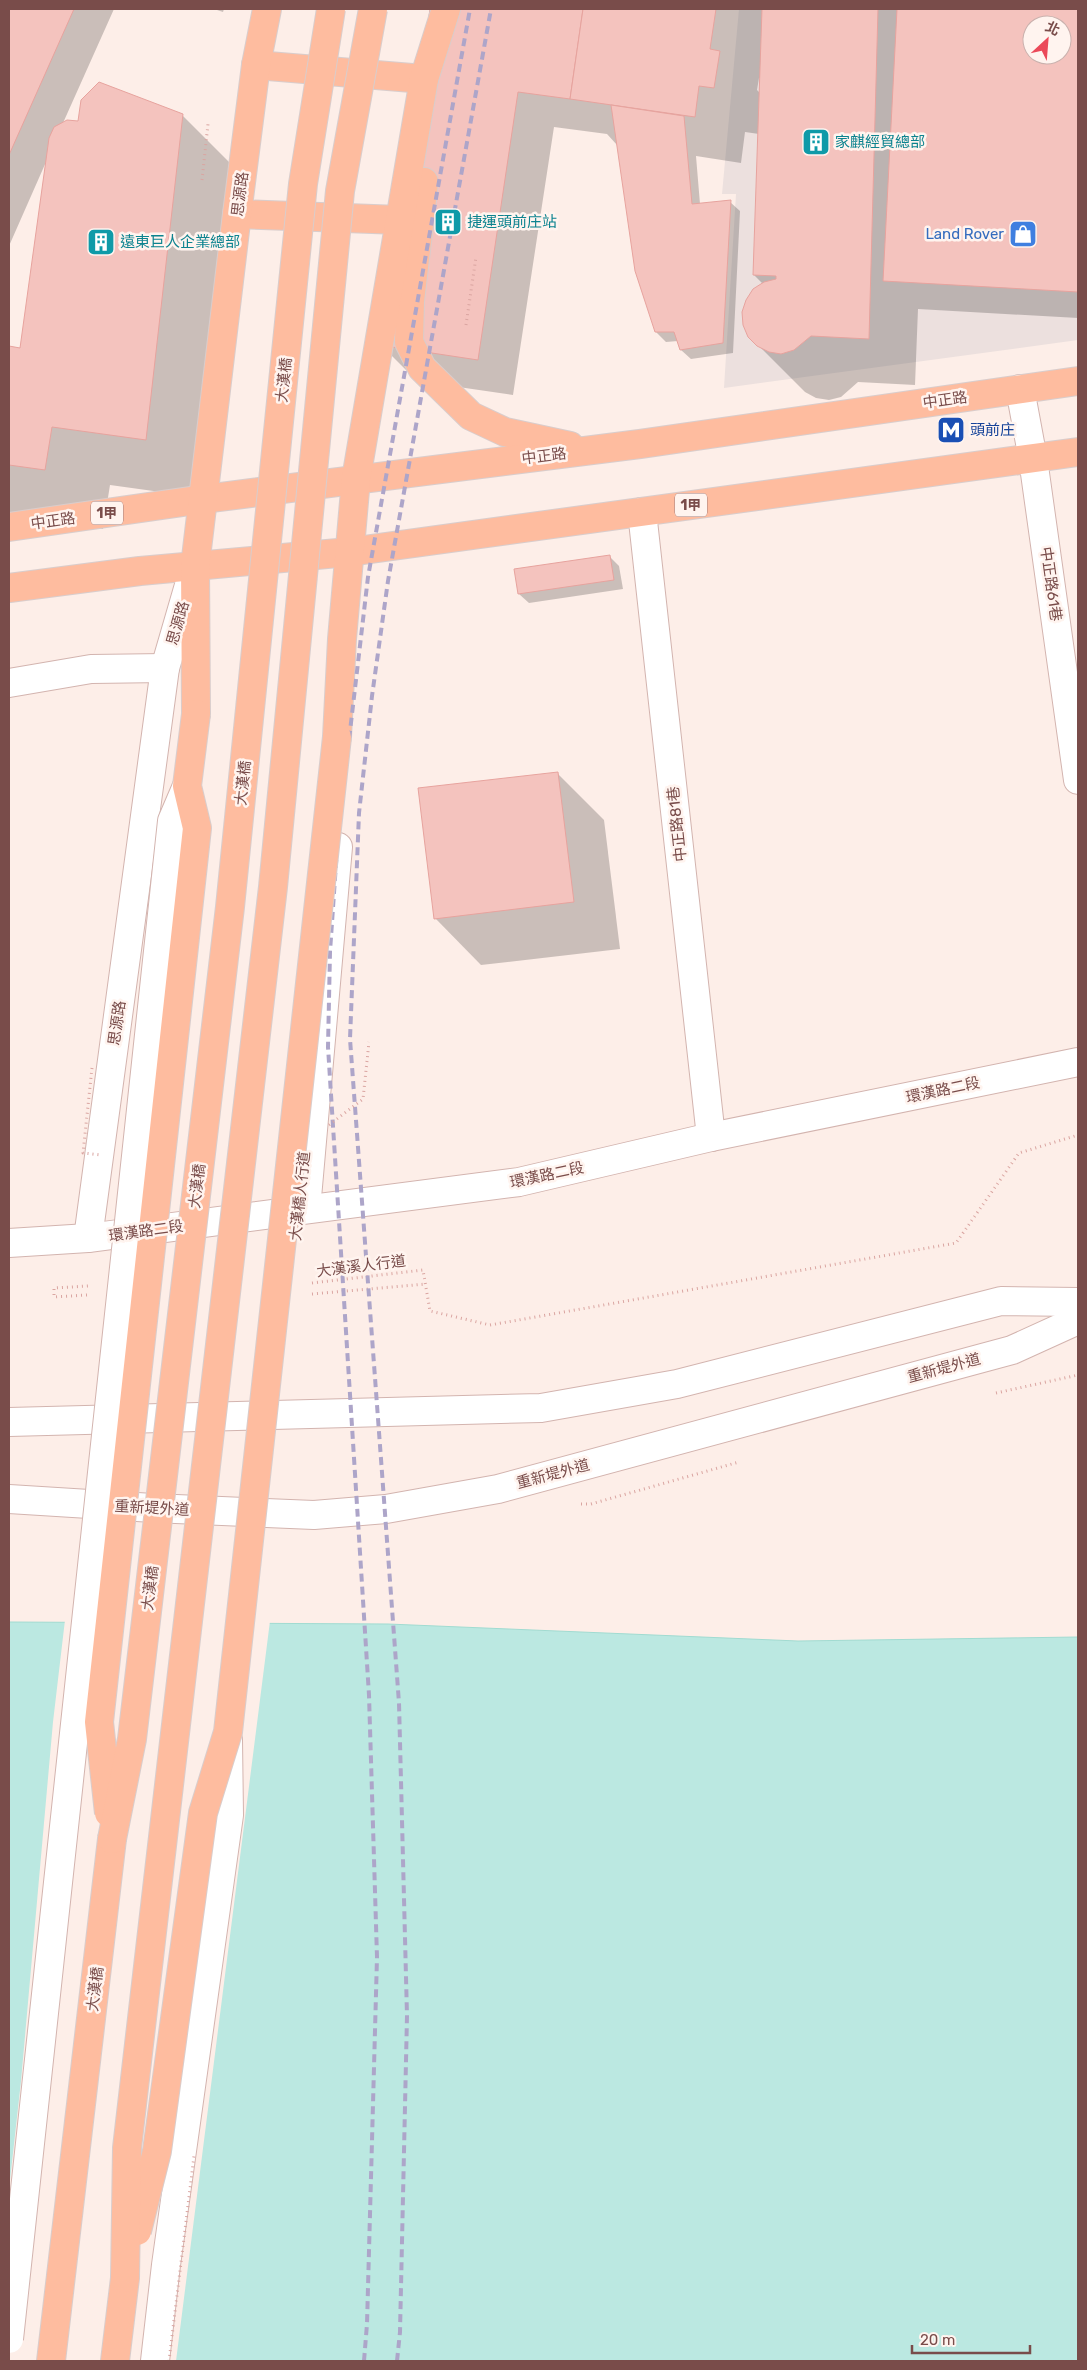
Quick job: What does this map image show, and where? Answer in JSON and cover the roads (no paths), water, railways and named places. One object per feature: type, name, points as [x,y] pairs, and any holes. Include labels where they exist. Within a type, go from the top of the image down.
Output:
[{"type":"main road","name":"思源路","points":[[195,566],[256,65],[267,9]]},
{"type":"main road","name":"大漢橋","points":[[51,2361],[112,1840],[132,1739],[231,897],[304,184],[331,9]]},
{"type":"main road","points":[[115,2361],[125,2278],[127,2148],[273,887],[340,190],[373,9]]},
{"type":"main road","points":[[125,2278],[157,2151],[204,1812],[228,1732],[337,737],[342,639],[356,479],[424,79],[445,13]]},
{"type":"main road","points":[[445,13],[410,301],[409,342],[422,368],[471,416],[505,432],[591,450]]},
{"type":"main road","points":[[256,65],[424,79]]},
{"type":"main road","points":[[237,214],[400,220]]},
{"type":"main road","name":"中正路","points":[[9,527],[204,499],[591,450],[1078,381]]},
{"type":"main road","name":"1甲","points":[[9,588],[131,572],[349,552],[1078,452]]},
{"type":"main road","points":[[112,1840],[99,1722],[197,828],[188,786],[196,714],[195,566]]},
{"type":"street","name":"中正路61巷","points":[[1020,389],[1033,459],[1078,780]]},
{"type":"street","name":"中正路81巷","points":[[642,512],[711,1137]]},
{"type":"street","points":[[306,1209],[352,695],[354,647],[349,552]]},
{"type":"street","name":"思源路","points":[[88,1238],[165,668],[195,566]]},
{"type":"street","points":[[9,683],[91,669],[165,668]]},
{"type":"street","points":[[9,2339],[172,821],[188,786]]},
{"type":"street","name":"環漢路二段","points":[[9,1243],[88,1238],[520,1182],[711,1137],[1078,1062]]},
{"type":"street","points":[[9,1422],[541,1408],[677,1384],[1001,1302],[1078,1302]]},
{"type":"street","name":"重新堤外道","points":[[9,1499],[314,1516],[386,1509],[498,1489],[1012,1350],[1078,1320]]},
{"type":"street","points":[[155,2361],[166,2264],[229,1815],[228,1732]]},
{"type":"water","points":[[9,1622],[388,1624],[798,1641],[1078,1637],[1078,2361],[9,2361]]},
{"type":"railway","points":[[364,2361],[367,2324],[377,1957],[369,1695],[328,1047],[330,952],[338,834],[368,577],[470,9]]},
{"type":"railway","points":[[397,2361],[400,2332],[407,2016],[399,1703],[350,1039],[359,813],[372,696],[388,581],[491,9]]},
{"type":"place","name":"家麒經貿總部","points":[[816,142]]},
{"type":"place","name":"捷運頭前庄站","points":[[448,222]]},
{"type":"place","name":"Land Rover","points":[[1023,234]]},
{"type":"place","name":"遠東巨人企業總部","points":[[101,242]]},
{"type":"place","name":"頭前庄","points":[[951,430]]}]
